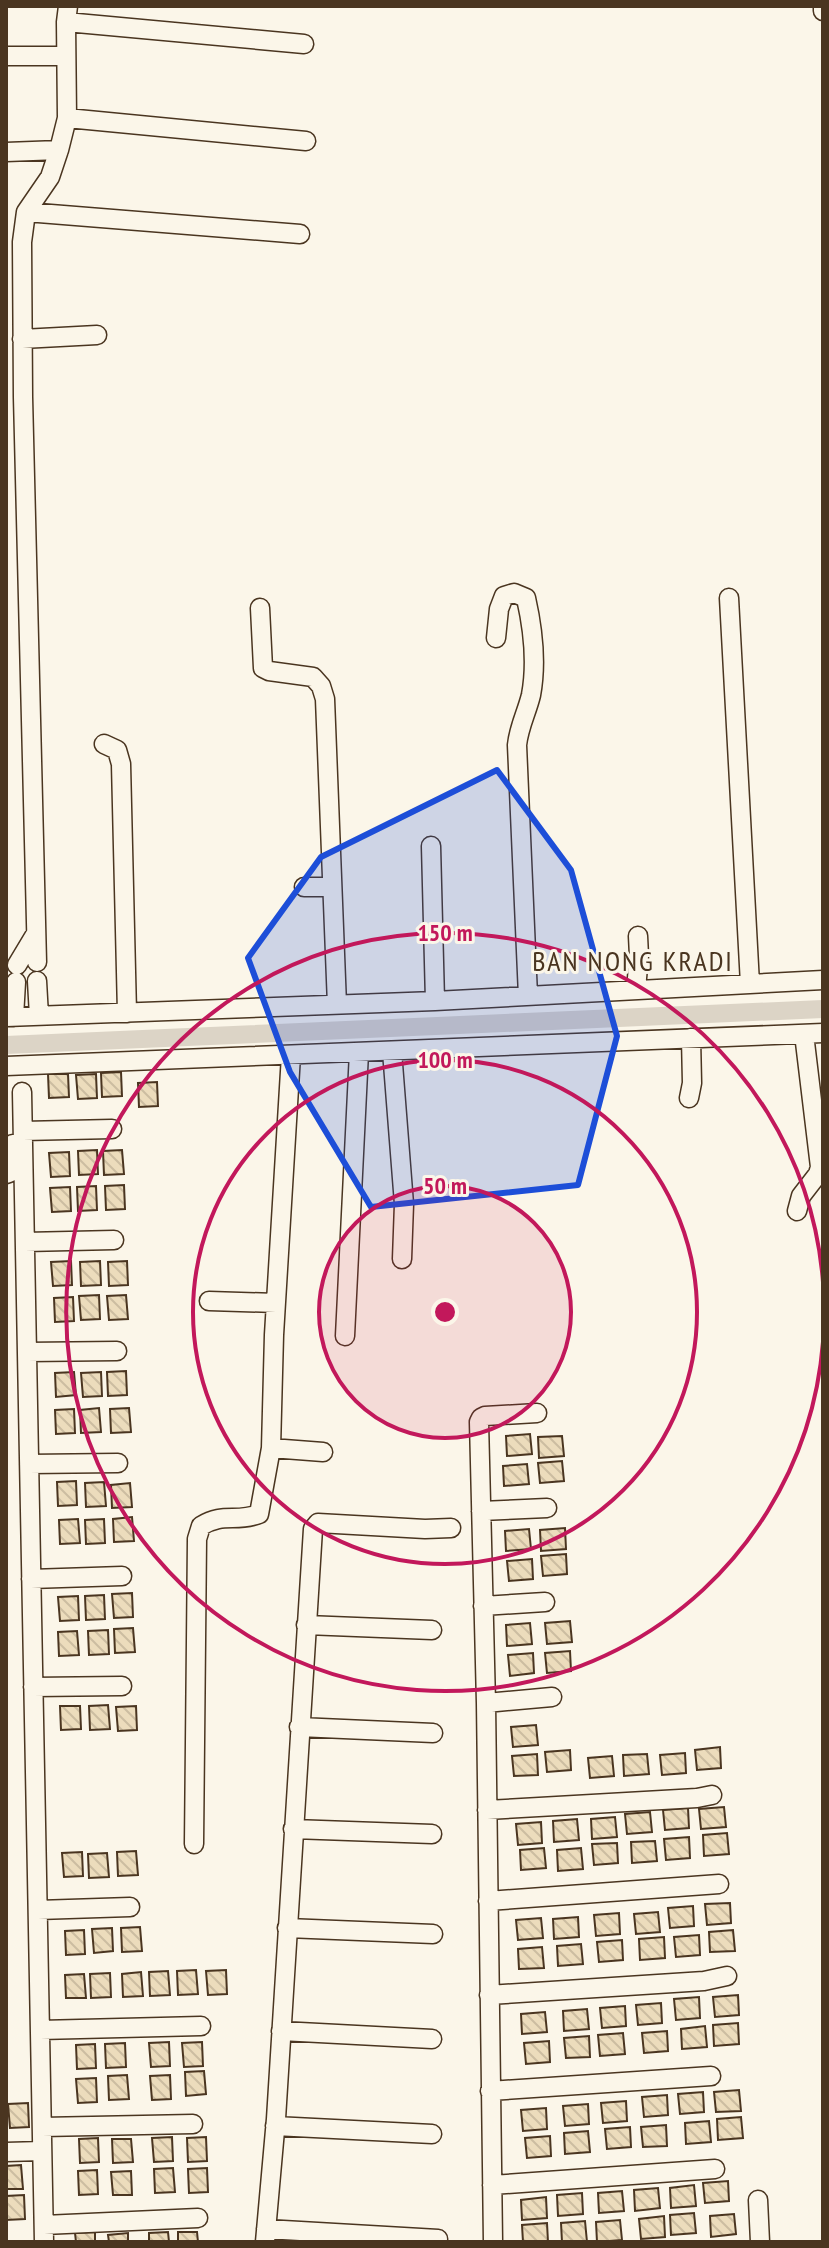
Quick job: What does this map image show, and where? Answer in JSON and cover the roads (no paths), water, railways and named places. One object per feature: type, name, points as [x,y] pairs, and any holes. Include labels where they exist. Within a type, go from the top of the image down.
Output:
[{"type":"street","points":[[39,1016],[22,242],[26,212],[50,177],[67,118],[67,14],[304,44]]},
{"type":"street","points":[[6,56],[66,56]]},
{"type":"street","points":[[67,118],[306,141]]},
{"type":"street","points":[[6,152],[59,150]]},
{"type":"street","points":[[26,212],[300,234]]},
{"type":"street","points":[[22,339],[97,335]]},
{"type":"street","points":[[496,638],[499,609],[504,596],[514,593],[526,598],[531,623],[533,666],[530,696],[519,726],[517,745],[528,996]]},
{"type":"street","points":[[729,598],[750,984]]},
{"type":"street","points":[[260,608],[263,668],[313,677],[321,686],[325,699],[337,1005]]},
{"type":"street","points":[[104,744],[117,750],[121,764],[127,1013]]},
{"type":"street","points":[[431,846],[435,1001]]},
{"type":"street","points":[[304,887],[332,887]]},
{"type":"street","points":[[35,935],[17,974],[10,1017],[435,1001],[823,980]]},
{"type":"street","points":[[636,989],[638,936]]},
{"type":"street","points":[[6,1174],[14,1161],[9,1066],[823,1033]]},
{"type":"street","points":[[797,1211],[801,1196],[820,1167],[804,1034]]},
{"type":"street","points":[[689,1098],[692,1083],[691,1038]]},
{"type":"street","points":[[392,1051],[404,1204],[402,1259]]},
{"type":"street","points":[[345,1336],[359,1052]]},
{"type":"street","points":[[194,1844],[197,1539],[201,1526],[211,1520],[223,1517],[245,1519],[259,1514],[271,1448],[291,1055]]},
{"type":"street","points":[[22,1092],[44,2233],[198,2218]]},
{"type":"street","points":[[23,1131],[112,1129]]},
{"type":"street","points":[[25,1242],[114,1240]]},
{"type":"street","points":[[209,1301],[276,1303]]},
{"type":"street","points":[[27,1352],[117,1351]]},
{"type":"street","points":[[493,2242],[481,1418],[537,1413]]},
{"type":"street","points":[[271,1448],[323,1452]]},
{"type":"street","points":[[29,1464],[118,1463]]},
{"type":"street","points":[[481,1511],[547,1508]]},
{"type":"street","points":[[438,2239],[266,2235],[314,1525],[451,1528]]},
{"type":"street","points":[[31,1579],[122,1576]]},
{"type":"street","points":[[483,1606],[545,1602]]},
{"type":"street","points":[[306,1625],[432,1630]]},
{"type":"street","points":[[33,1687],[122,1686]]},
{"type":"street","points":[[486,1703],[552,1697]]},
{"type":"street","points":[[299,1727],[433,1733]]},
{"type":"street","points":[[487,1810],[712,1795]]},
{"type":"street","points":[[293,1829],[432,1834]]},
{"type":"street","points":[[488,1901],[719,1884]]},
{"type":"street","points":[[38,1910],[130,1907]]},
{"type":"street","points":[[287,1928],[433,1934]]},
{"type":"street","points":[[489,1995],[704,1981],[727,1976]]},
{"type":"street","points":[[40,2030],[201,2026]]},
{"type":"street","points":[[281,2031],[432,2039]]},
{"type":"street","points":[[490,2091],[711,2076]]},
{"type":"street","points":[[42,2127],[193,2124]]},
{"type":"street","points":[[275,2126],[432,2134]]},
{"type":"street","points":[[6,2152],[42,2151]]},
{"type":"street","points":[[492,2185],[715,2169]]},
{"type":"street","points":[[758,2200],[760,2242]]},
{"type":"waterway","points":[[6,1045],[823,1009]]},
{"type":"district","name":"BAN NONG KRADI","points":[[633,961]]}]
